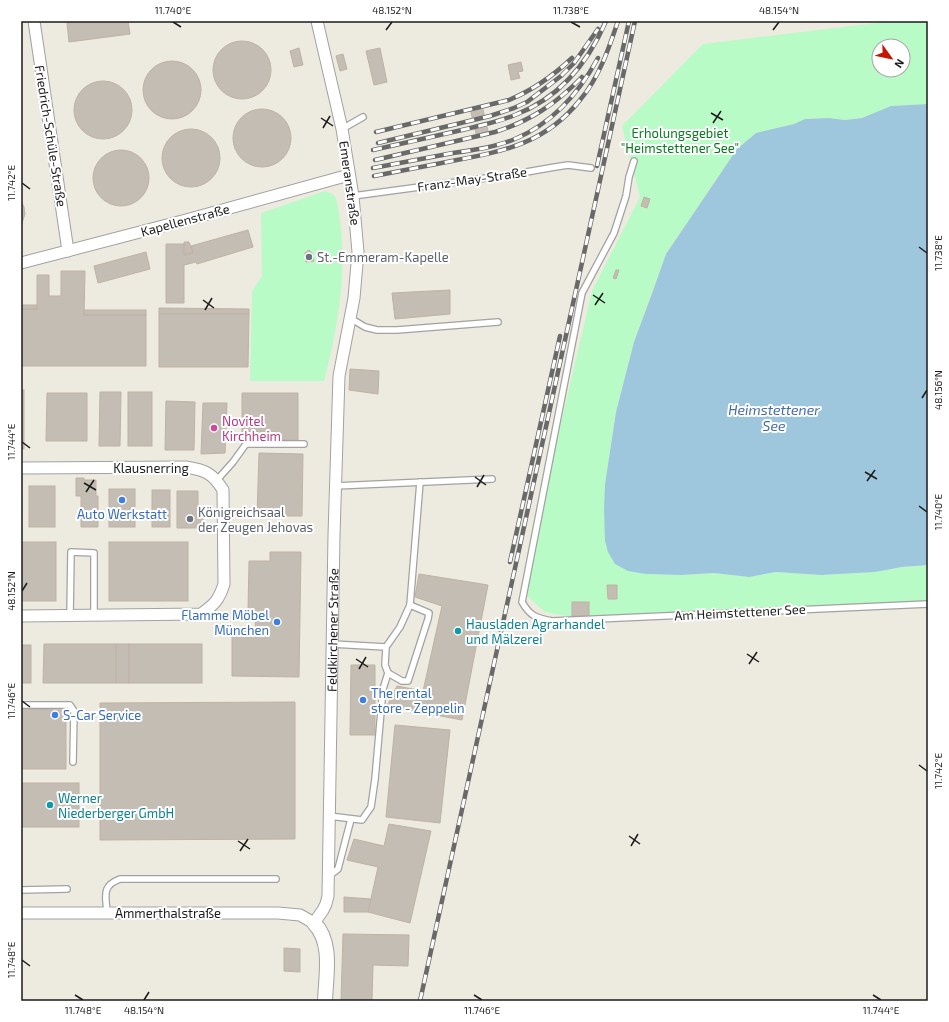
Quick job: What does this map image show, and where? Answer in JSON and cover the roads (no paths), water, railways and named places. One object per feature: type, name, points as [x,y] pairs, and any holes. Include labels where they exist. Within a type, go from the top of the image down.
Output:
[{"type":"street","name":"Friedrich-Schüle-Straße","points":[[34,21],[68,251]]},
{"type":"street","name":"Emeranstraße","points":[[317,21],[342,129],[353,196],[358,252]]},
{"type":"street","name":"Kapellenstraße","points":[[21,263],[350,175]]},
{"type":"street","name":"Feldkirchener Straße","points":[[314,922],[326,904],[328,896],[338,376],[354,298],[358,252]]},
{"type":"street","name":"Klausnerring","points":[[21,468],[186,467],[200,469],[209,473],[217,480]]},
{"type":"street","points":[[21,616],[200,614],[214,605],[221,595],[224,584],[223,490],[217,480]]},
{"type":"street","name":"Ammerthalstraße","points":[[21,913],[278,913],[300,915],[314,922]]},
{"type":"street","points":[[314,922],[319,928],[326,943],[325,1001]]},
{"type":"lane","points":[[342,129],[363,117]]},
{"type":"lane","name":"Am Heimstettener See","points":[[634,161],[626,196],[614,233],[582,294],[522,602],[528,612],[538,618],[552,621],[928,604]]},
{"type":"lane","name":"Franz-May-Straße","points":[[353,196],[515,174],[555,167],[568,166],[591,168]]},
{"type":"lane","points":[[350,318],[365,327],[377,330],[397,330],[498,322]]},
{"type":"lane","points":[[217,480],[246,444],[304,444]]},
{"type":"lane","points":[[335,486],[492,479]]},
{"type":"lane","points":[[329,816],[362,820],[371,807],[383,690],[388,673],[385,665],[386,647],[400,627],[410,605],[420,482]]},
{"type":"lane","points":[[70,616],[71,552],[94,553],[94,616]]},
{"type":"lane","points":[[388,673],[402,681],[408,681],[413,667],[429,613],[410,605]]},
{"type":"lane","points":[[332,644],[386,647]]},
{"type":"lane","points":[[21,705],[67,705],[72,707],[74,710],[73,762]]},
{"type":"lane","points":[[328,876],[338,869],[351,819]]},
{"type":"lane","points":[[107,913],[106,889],[109,885],[120,879],[276,879]]},
{"type":"lane","points":[[21,890],[67,889]]},
{"type":"water","name":"Heimstettener See","points":[[928,104],[928,565],[902,567],[875,572],[821,575],[776,572],[749,577],[714,573],[681,575],[646,574],[628,571],[615,564],[608,552],[605,541],[605,484],[616,412],[634,342],[666,254],[737,149],[756,133],[794,124],[805,119],[829,118],[845,120],[862,118],[891,106]]},
{"type":"railway","points":[[373,150],[493,123],[531,108],[558,89],[581,65],[599,36],[606,21]]},
{"type":"railway","points":[[374,176],[506,149],[538,136],[553,127],[567,115],[593,82],[607,52],[618,21]]},
{"type":"railway","points":[[597,166],[629,21]]},
{"type":"railway","points":[[420,1001],[635,21]]},
{"type":"railway","points":[[378,143],[490,116],[527,102],[561,76],[574,63],[598,29]]},
{"type":"railway","points":[[376,132],[509,100],[542,82],[558,71],[572,58]]},
{"type":"railway","points":[[373,168],[493,146],[515,139],[541,125],[564,106],[591,71],[598,58]]},
{"type":"railway","points":[[375,160],[508,128],[542,110],[572,87],[582,77]]},
{"type":"railway","points":[[510,562],[560,336]]},
{"type":"place","name":"St.-Emmeram-Kapelle","points":[[309,257]]},
{"type":"place","name":"Novitel Kirchheim","points":[[214,428]]},
{"type":"place","name":"Auto Werkstatt","points":[[122,500]]},
{"type":"place","name":"Königreichsaal der Zeugen Jehovas","points":[[190,519]]},
{"type":"place","name":"Flamme Möbel München","points":[[277,622]]},
{"type":"place","name":"Hausladen Agrarhandel und Mälzerei","points":[[458,631]]},
{"type":"place","name":"The rental store - Zeppelin","points":[[363,700]]},
{"type":"place","name":"S-Car Service","points":[[55,715]]},
{"type":"place","name":"Werner Niederberger GmbH","points":[[50,805]]},
{"type":"park label","name":"Erholungsgebiet \"Heimstettener See\"","points":[[680,140]]}]
